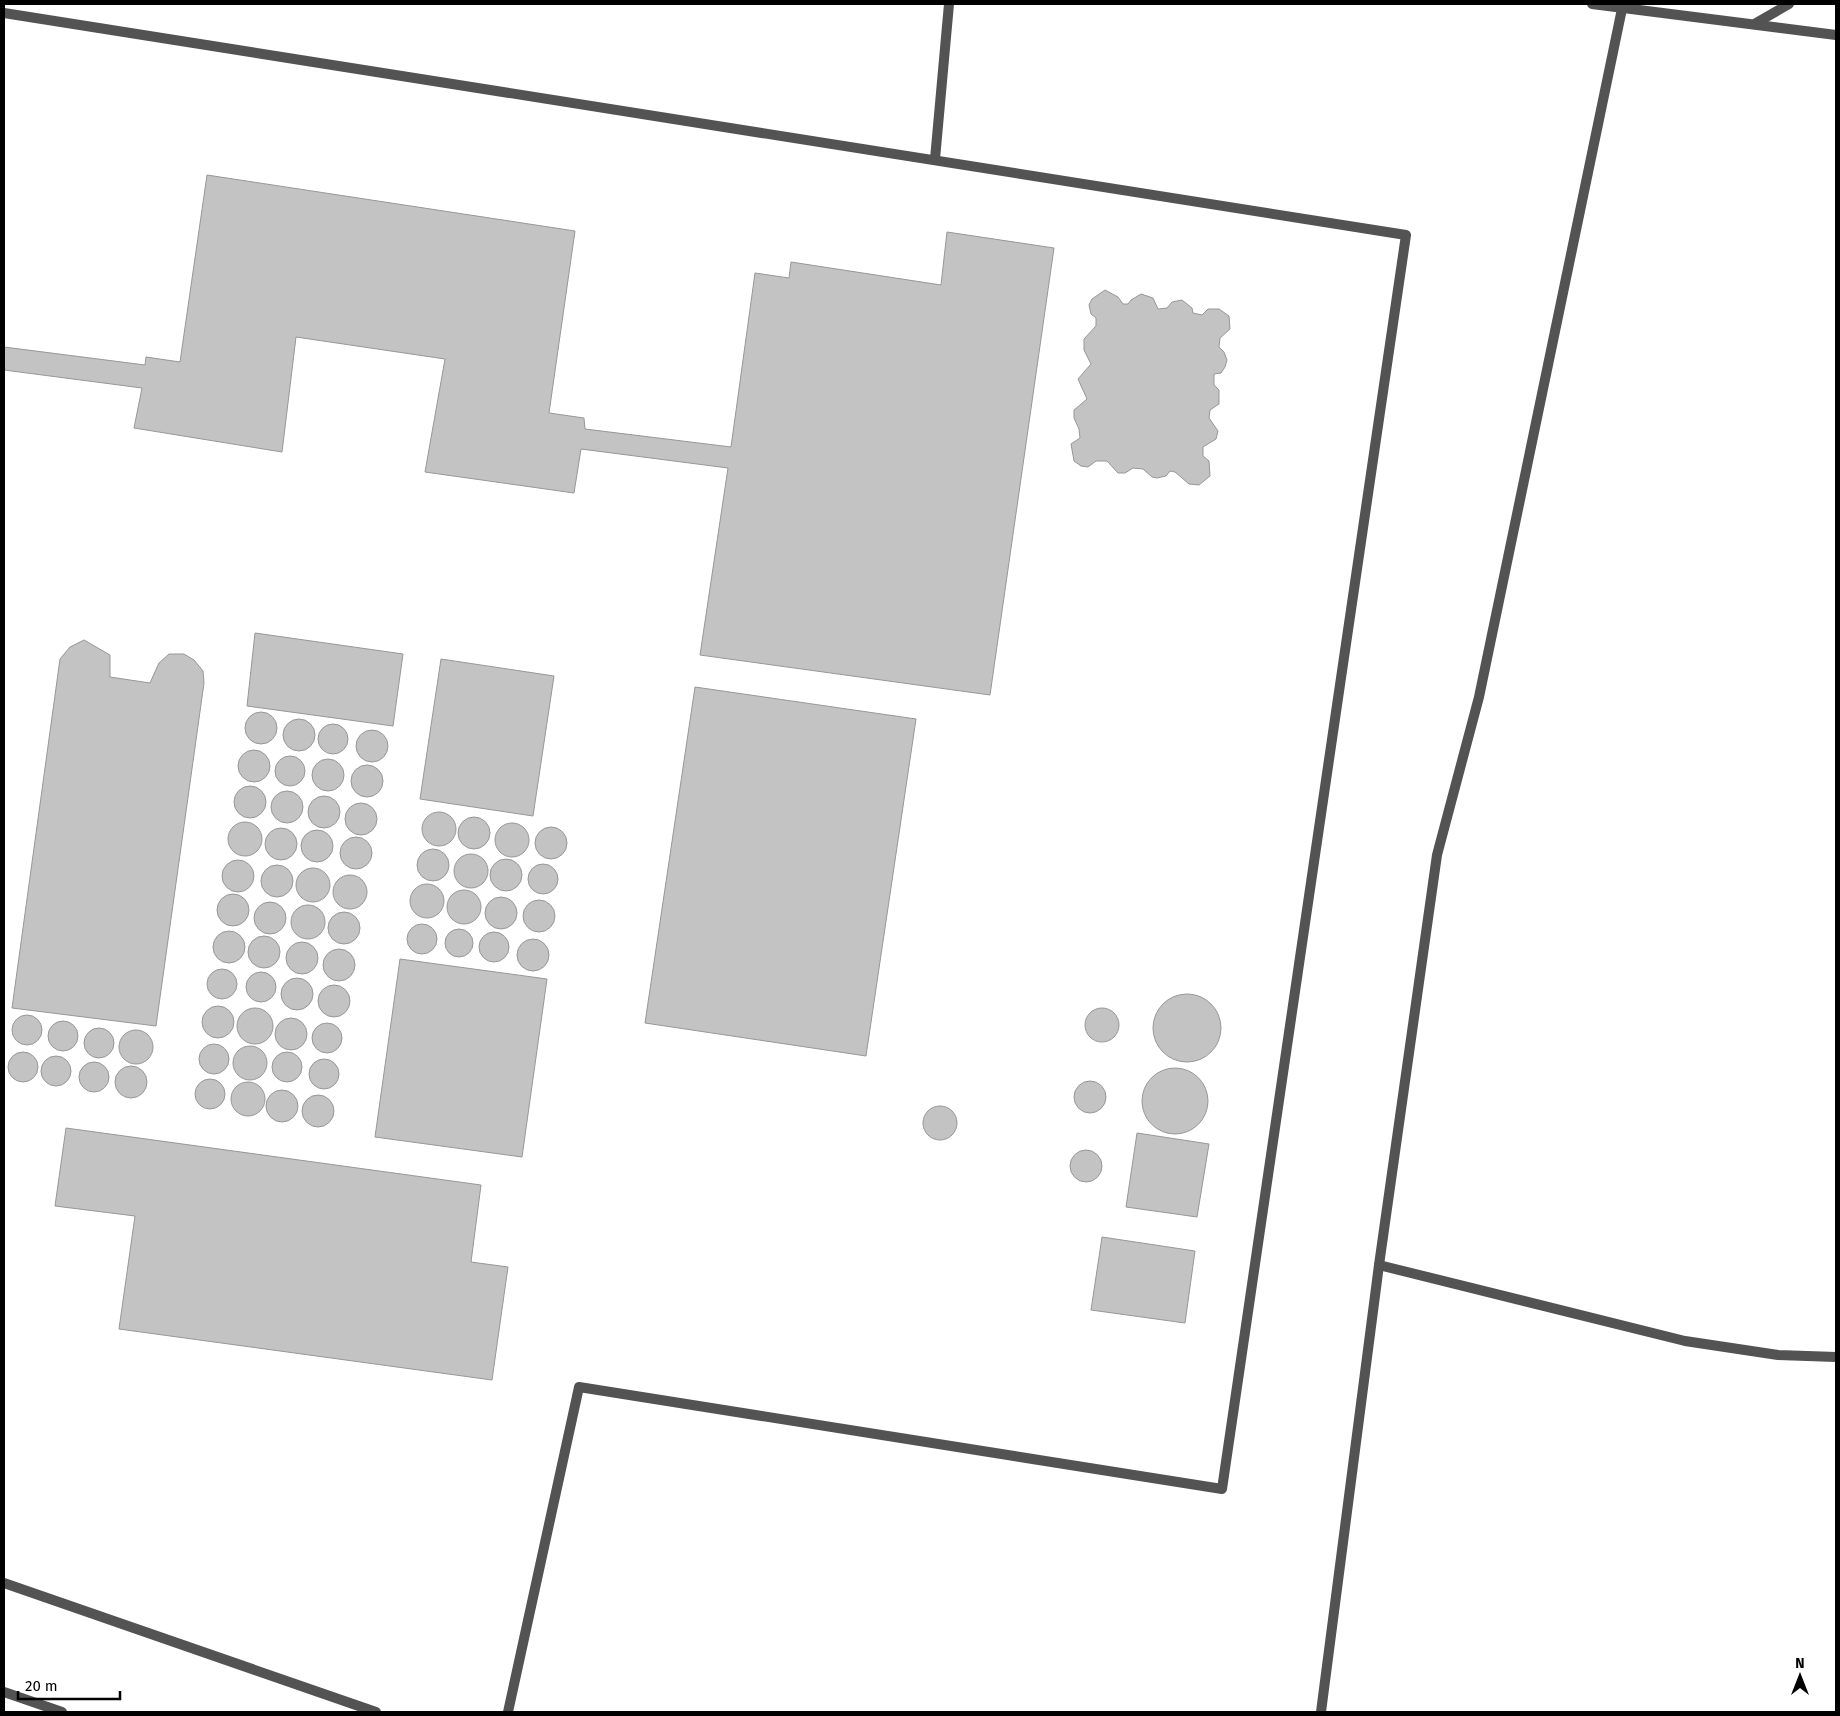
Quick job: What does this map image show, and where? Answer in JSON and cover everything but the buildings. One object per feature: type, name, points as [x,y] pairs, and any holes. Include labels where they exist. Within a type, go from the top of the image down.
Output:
[{"type":"street","points":[[935,159],[949,4]]},
{"type":"street","points":[[1592,4],[1623,6],[1836,35]]},
{"type":"street","points":[[1756,23],[1789,4]]},
{"type":"street","points":[[1321,1712],[1379,1265],[1437,854],[1479,697],[1623,6]]},
{"type":"street","points":[[4,13],[1406,235],[1222,1489],[579,1387],[508,1712]]},
{"type":"street","points":[[1379,1265],[1685,1340],[1778,1355],[1836,1357]]},
{"type":"street","points":[[4,1583],[376,1712]]},
{"type":"street","points":[[4,1692],[62,1712]]}]
